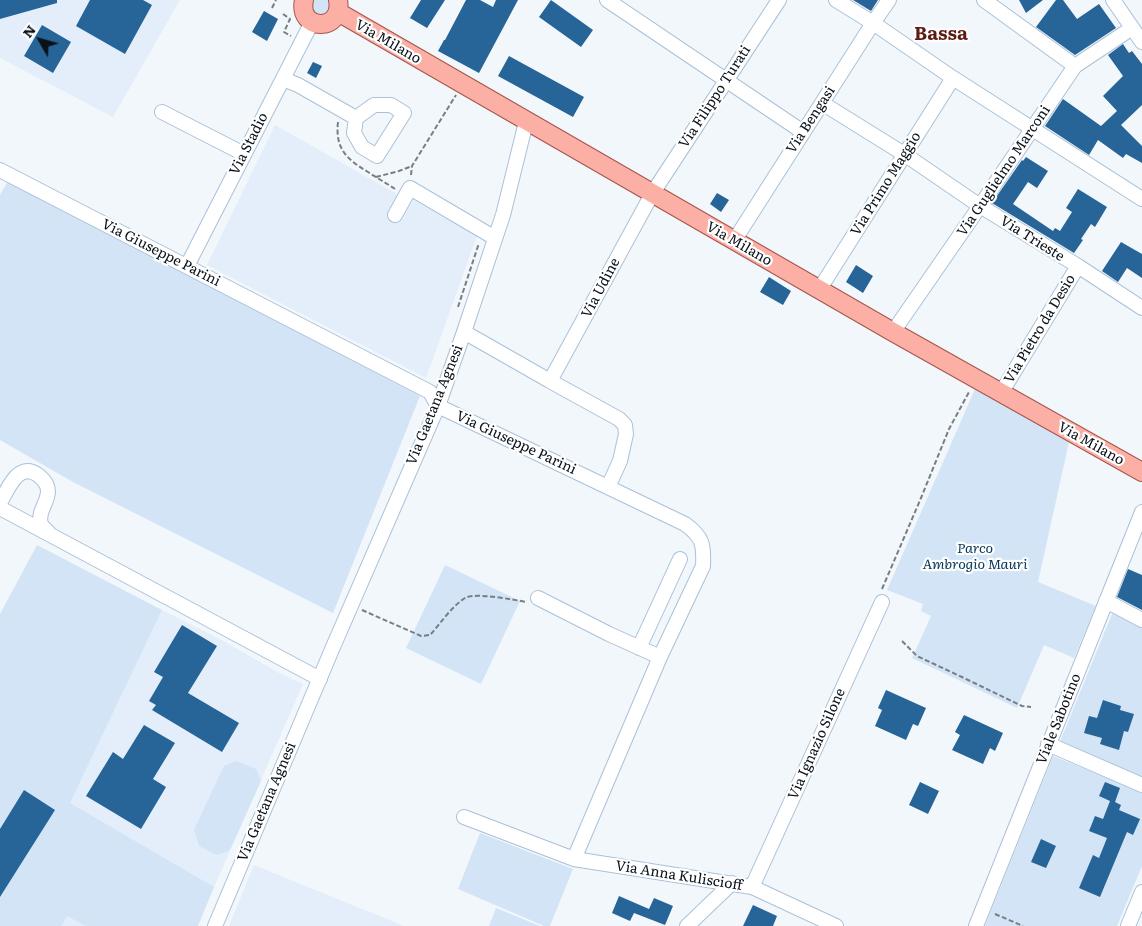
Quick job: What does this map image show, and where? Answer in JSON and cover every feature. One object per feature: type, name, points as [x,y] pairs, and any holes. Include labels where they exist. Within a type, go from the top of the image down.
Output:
[{"type":"main road","points":[[304,0],[304,13],[312,22]]},
{"type":"main road","name":"Via Milano","points":[[312,22],[318,24],[330,22],[335,18],[338,6],[526,122],[1142,472]]},
{"type":"street","points":[[607,0],[803,132]]},
{"type":"street","name":"Via Filippo Turati","points":[[652,194],[779,0]]},
{"type":"street","points":[[836,0],[953,78],[1142,198]]},
{"type":"street","name":"Via Bengasi","points":[[734,241],[889,0]]},
{"type":"street","points":[[984,0],[1075,66]]},
{"type":"street","points":[[1112,0],[1142,42]]},
{"type":"street","name":"Via Stadio","points":[[187,266],[312,22]]},
{"type":"street","name":"Via Guglielmo Marconi","points":[[893,332],[1075,66],[1132,28]]},
{"type":"street","points":[[283,78],[356,118]]},
{"type":"street","name":"Via Primo Maggio","points":[[819,290],[953,78]]},
{"type":"street","name":"Via Trieste","points":[[822,103],[1142,308]]},
{"type":"street","points":[[162,112],[244,154]]},
{"type":"street","name":"Via Gaetana Agnesi","points":[[215,926],[438,406],[464,332],[489,235],[508,196],[526,122]]},
{"type":"street","name":"Via Giuseppe Parini","points":[[0,170],[430,392],[438,406],[685,524],[695,531],[701,542],[703,566],[660,657],[574,860]]},
{"type":"street","points":[[395,215],[410,188],[489,235]]},
{"type":"street","name":"Via Udine","points":[[550,382],[652,194]]},
{"type":"street","name":"Via Pietro da Desio","points":[[1001,393],[1078,266]]},
{"type":"street","points":[[464,332],[550,382],[619,419],[625,425],[626,434],[620,461],[608,487]]},
{"type":"street","points":[[0,503],[17,474],[28,470],[43,478],[48,485],[48,492],[40,515],[40,525],[51,536]]},
{"type":"street","points":[[0,508],[320,679]]},
{"type":"street","name":"Viale Sabotino","points":[[976,926],[1142,512]]},
{"type":"street","points":[[639,648],[680,559]]},
{"type":"street","points":[[538,598],[660,657]]},
{"type":"street","points":[[1106,601],[1142,620]]},
{"type":"street","name":"Via Ignazio Silone","points":[[752,887],[882,602]]},
{"type":"street","points":[[1048,744],[1142,785]]},
{"type":"street","name":"Via Anna Kuliscioff","points":[[464,817],[574,860],[752,887],[836,926]]},
{"type":"street","points":[[687,926],[732,883]]},
{"type":"street","points":[[1128,926],[1142,892]]},
{"type":"path","points":[[272,8],[276,0]]},
{"type":"path","points":[[283,14],[290,19],[284,32],[302,41]]},
{"type":"path","points":[[410,188],[412,166],[462,84]]},
{"type":"path","points":[[376,177],[412,166]]},
{"type":"path","points":[[458,307],[489,235]]},
{"type":"path","points":[[882,602],[879,597],[949,429],[976,379]]},
{"type":"path","points":[[357,608],[421,636],[430,635],[457,605],[467,597],[489,596],[532,603],[538,598]]},
{"type":"path","points":[[902,641],[917,656],[1022,706],[1031,706]]},
{"type":"path","points":[[983,908],[1023,926]]},
{"type":"shaded area","points":[[0,0],[180,0],[113,117],[0,58]]},
{"type":"shaded area","points":[[275,125],[397,194],[388,211],[403,219],[413,200],[477,236],[426,378],[207,265]]},
{"type":"shaded area","points":[[162,610],[303,684],[197,926],[0,926],[0,747],[76,790]]},
{"type":"shaded area","points":[[254,865],[404,926],[229,926]]},
{"type":"green space","points":[[313,0],[329,0],[331,3],[330,11],[324,16],[316,15],[311,9]]},
{"type":"green space","points":[[8,181],[420,396],[333,613],[73,482],[0,440],[0,195]]},
{"type":"green space","name":"Parco Ambrogio Mauri","points":[[975,389],[1069,442],[1038,582],[1096,606],[1074,658],[1044,645],[1017,708],[912,658],[931,616],[921,611],[923,604],[887,590]]},
{"type":"green space","points":[[37,545],[162,610],[70,803],[214,887],[198,926],[86,926],[67,916],[61,926],[0,926],[0,614]]},
{"type":"green space","points":[[445,565],[520,601],[481,684],[406,648]]},
{"type":"green space","points":[[1114,609],[1142,623],[1142,777],[1059,744]]},
{"type":"green space","points":[[1053,756],[1142,792],[1142,866],[1117,926],[985,926]]},
{"type":"green space","points":[[236,761],[256,769],[261,781],[230,850],[217,855],[199,846],[194,830],[224,766]]},
{"type":"green space","points":[[480,833],[573,869],[550,926],[544,926],[458,889]]},
{"type":"green space","points":[[496,908],[540,926],[489,926]]},
{"type":"building","points":[[0,0],[57,0],[57,3],[0,19]]},
{"type":"building","points":[[90,0],[143,0],[152,5],[125,54],[76,26]]},
{"type":"building","points":[[421,0],[445,0],[427,28],[410,18]]},
{"type":"building","points":[[466,0],[480,0],[493,7],[496,0],[518,0],[479,73],[438,51]]},
{"type":"building","points":[[551,0],[593,30],[581,47],[539,17]]},
{"type":"building","points":[[853,0],[878,0],[871,11]]},
{"type":"building","points":[[1019,0],[1043,0],[1026,13]]},
{"type":"building","points":[[1056,0],[1063,0],[1077,19],[1099,4],[1116,28],[1075,55],[1036,27]]},
{"type":"building","points":[[264,11],[278,19],[267,41],[252,32]]},
{"type":"building","points":[[42,25],[71,42],[53,73],[24,56]]},
{"type":"building","points":[[1123,44],[1129,53],[1132,51],[1142,64],[1142,105],[1121,125],[1142,146],[1142,163],[1126,154],[1123,158],[1098,140],[1089,155],[1045,126],[1063,99],[1101,126],[1117,111],[1103,96],[1123,76],[1108,55]]},
{"type":"building","points":[[509,56],[584,97],[573,117],[498,76]]},
{"type":"building","points":[[313,62],[322,66],[316,78],[307,73]]},
{"type":"building","points":[[1026,157],[1048,171],[1037,188],[1028,182],[1013,204],[1053,231],[1055,228],[1060,231],[1072,212],[1066,208],[1078,189],[1107,207],[1095,227],[1091,224],[1074,253],[992,203]]},
{"type":"building","points":[[717,193],[729,200],[721,212],[710,204]]},
{"type":"building","points":[[1121,242],[1142,254],[1142,278],[1127,268],[1118,282],[1102,271]]},
{"type":"building","points":[[856,265],[873,276],[863,293],[846,282]]},
{"type":"building","points":[[769,277],[791,291],[783,305],[760,292]]},
{"type":"building","points":[[1128,569],[1142,575],[1142,610],[1117,597]]},
{"type":"building","points":[[182,625],[217,646],[188,693],[239,723],[222,752],[152,710],[156,705],[149,701],[163,677],[154,672]]},
{"type":"building","points":[[886,690],[926,708],[918,726],[913,724],[906,740],[875,726],[882,710],[878,708]]},
{"type":"building","points":[[1103,700],[1121,706],[1120,710],[1134,714],[1128,732],[1124,731],[1119,750],[1100,744],[1102,738],[1084,733],[1089,716],[1097,718]]},
{"type":"building","points":[[964,715],[1003,733],[995,751],[990,748],[983,764],[952,750],[960,735],[955,732]]},
{"type":"building","points":[[144,725],[175,743],[153,779],[166,787],[141,829],[86,796],[113,752],[123,759]]},
{"type":"building","points":[[920,782],[939,791],[928,814],[909,805]]},
{"type":"building","points":[[1105,782],[1120,788],[1115,802],[1121,805],[1119,810],[1140,819],[1133,835],[1127,832],[1100,897],[1079,888],[1093,855],[1099,858],[1107,838],[1089,831],[1095,816],[1103,819],[1110,801],[1099,796]]},
{"type":"building","points":[[24,790],[55,810],[0,897],[0,829]]},
{"type":"building","points":[[1041,839],[1056,846],[1046,868],[1031,862]]},
{"type":"building","points":[[619,896],[649,909],[654,898],[673,906],[665,925],[634,913],[630,921],[612,913]]},
{"type":"building","points":[[753,905],[777,916],[773,926],[743,926]]},
{"type":"district","name":"Bassa","points":[[941,34]]}]
